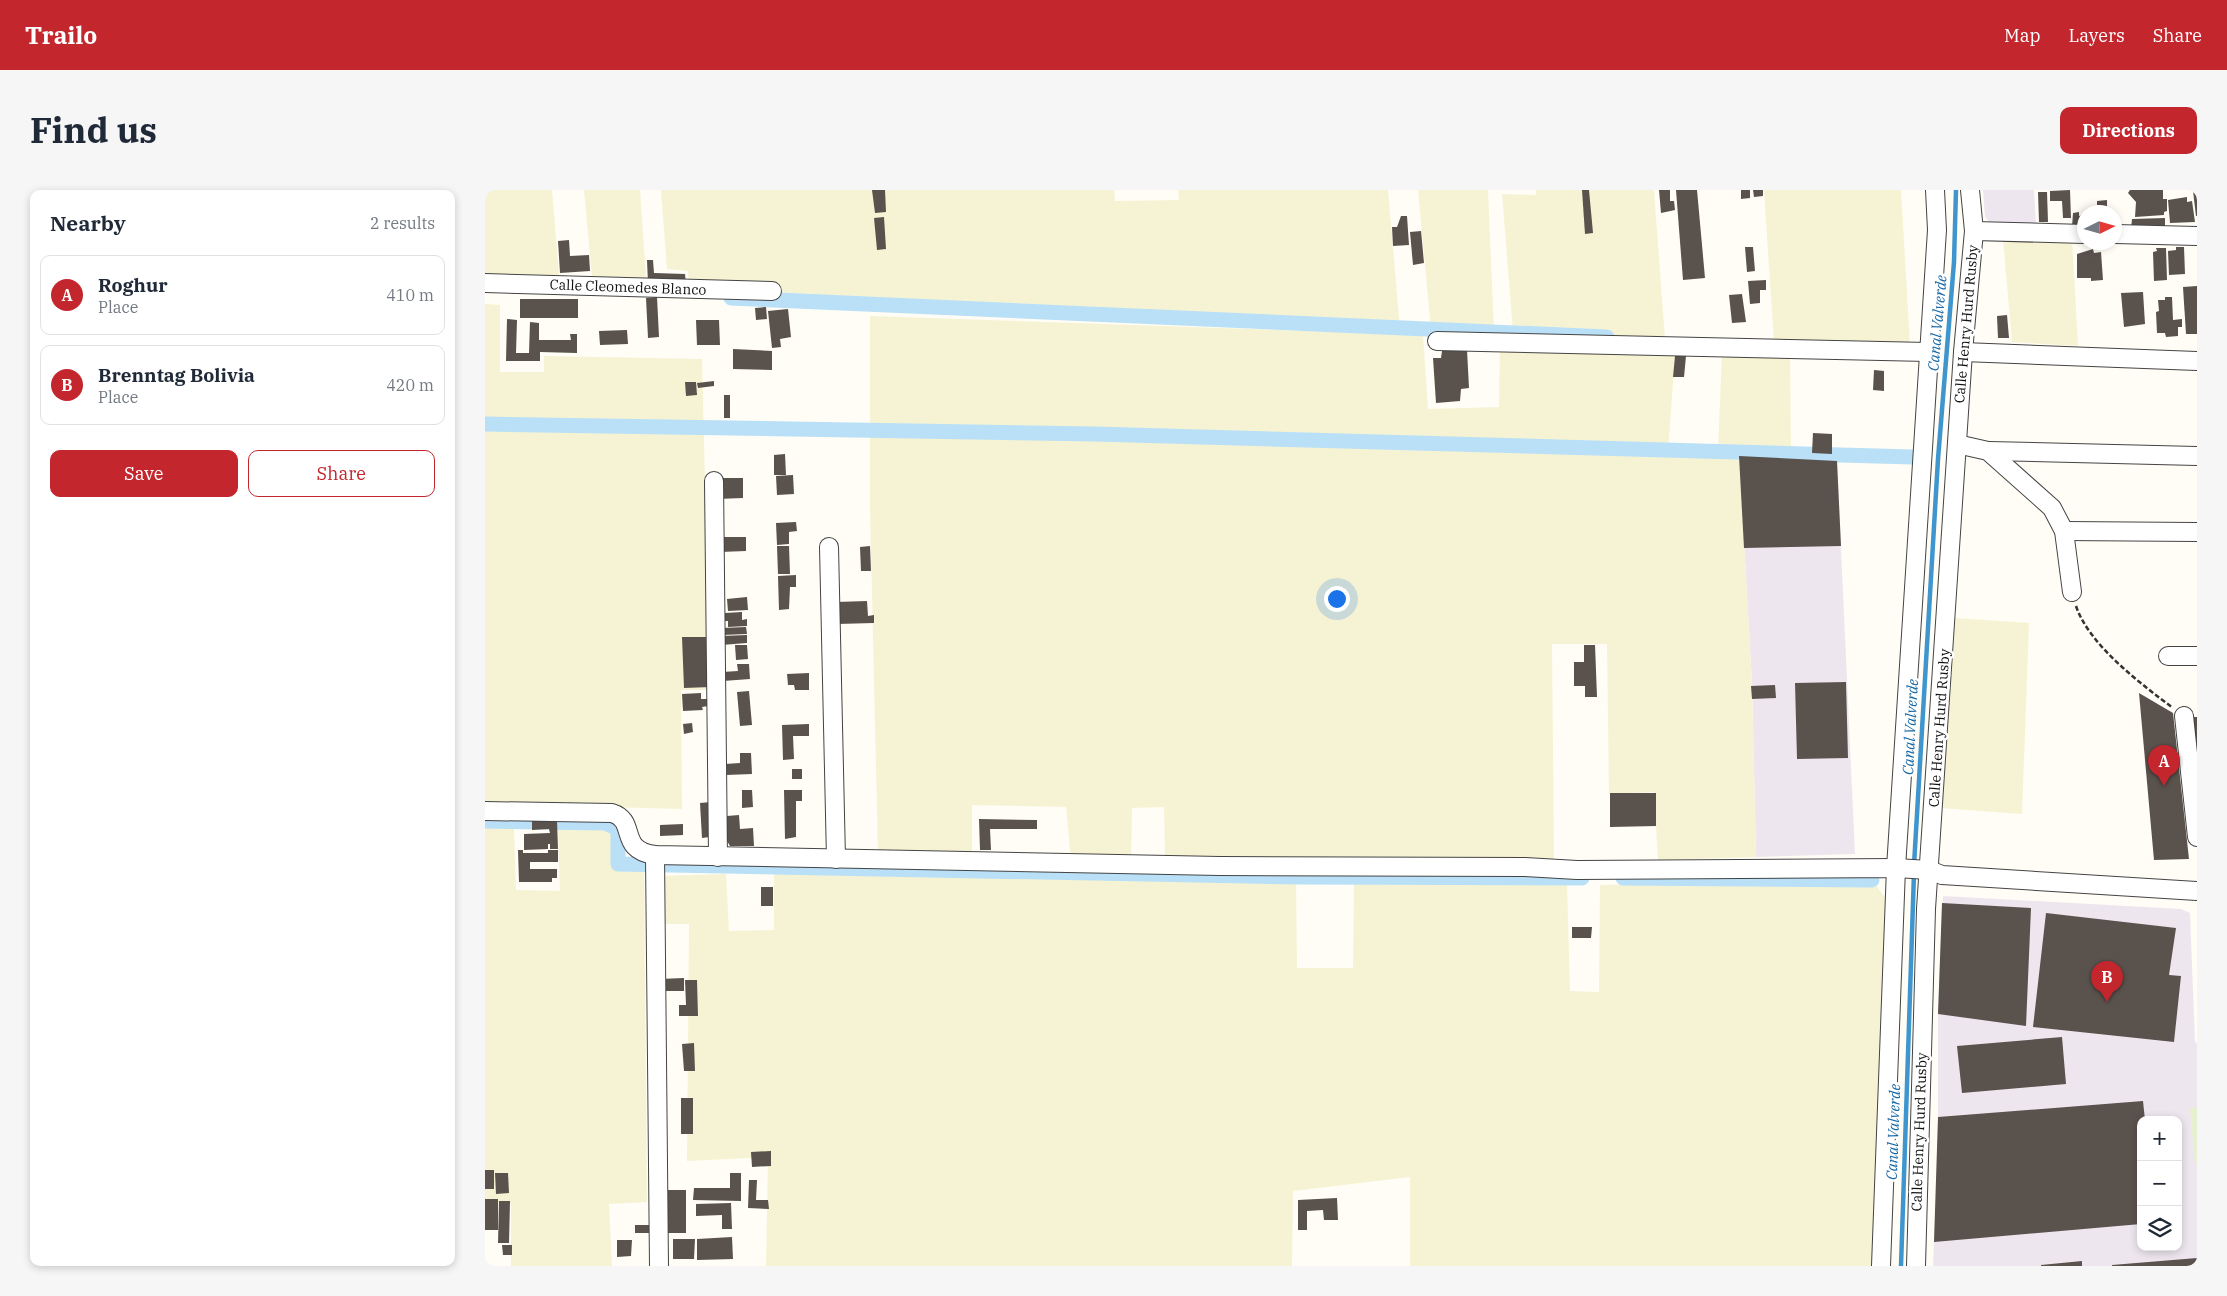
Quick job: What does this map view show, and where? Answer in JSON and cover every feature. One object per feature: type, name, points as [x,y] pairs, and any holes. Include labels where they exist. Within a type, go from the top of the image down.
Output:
[{"type":"street","name":"Calle Henry Hurd Rusby","points":[[1915,1266],[1926,909],[1913,869],[1928,352],[1937,230],[1935,190]]},
{"type":"street","name":"Calle Henry Hurd Rusby","points":[[1881,1266],[1913,869],[1957,444],[1974,231],[1970,190]]},
{"type":"street","points":[[1974,231],[2077,234]]},
{"type":"street","points":[[2122,234],[2197,236]]},
{"type":"street","name":"Calle Cleomedes Blanco","points":[[485,283],[772,291]]},
{"type":"street","points":[[1437,341],[1928,352]]},
{"type":"street","points":[[1963,352],[2197,361]]},
{"type":"street","points":[[1957,444],[1988,451],[2197,456]]},
{"type":"street","points":[[1988,451],[2052,508],[2064,531],[2071,592]]},
{"type":"street","points":[[714,481],[719,857]]},
{"type":"street","points":[[2064,531],[2197,532]]},
{"type":"street","points":[[829,547],[836,859]]},
{"type":"street","points":[[2168,656],[2197,656]]},
{"type":"street","points":[[2184,716],[2197,837]]},
{"type":"street","points":[[485,811],[612,814],[620,816],[625,820],[631,842],[636,849],[643,853],[655,855],[1352,867],[1525,867],[1577,870],[1913,869],[1942,875],[2197,891]]},
{"type":"street","points":[[655,855],[659,1266]]},
{"type":"path","points":[[2071,592],[2079,616],[2097,640],[2130,676],[2184,716]]},
{"type":"shaded area","points":[[485,190],[552,190],[560,287],[485,284]]},
{"type":"shaded area","points":[[584,190],[640,190],[647,290],[593,288]]},
{"type":"shaded area","points":[[661,190],[1114,190],[1115,201],[1179,200],[1178,190],[1388,190],[1400,329],[690,297],[688,271],[667,269]]},
{"type":"shaded area","points":[[1418,190],[1488,190],[1494,331],[1431,330]]},
{"type":"shaded area","points":[[1536,190],[1654,190],[1665,339],[1513,332],[1502,194],[1536,195]]},
{"type":"shaded area","points":[[1764,190],[1901,190],[1910,345],[1774,343]]},
{"type":"shaded area","points":[[1983,190],[2034,190],[2036,225],[1990,223],[1985,217]]},
{"type":"shaded area","points":[[2003,239],[2072,239],[2078,346],[2012,342]]},
{"type":"shaded area","points":[[485,304],[500,305],[500,372],[544,372],[544,356],[702,359],[710,690],[681,690],[682,809],[485,804]]},
{"type":"shaded area","points":[[870,316],[1423,335],[1428,409],[1499,407],[1500,342],[1675,356],[1668,451],[1739,456],[1752,683],[1756,857],[1658,860],[1654,792],[1609,794],[1607,644],[1552,644],[1554,860],[1165,860],[1164,807],[1132,808],[1131,864],[1071,861],[1066,807],[972,805],[972,858],[878,856],[870,508]]},
{"type":"shaded area","points":[[1722,352],[1790,354],[1791,453],[1718,451]]},
{"type":"shaded area","points":[[1739,456],[1837,461],[1855,854],[1756,857],[1752,683]]},
{"type":"shaded area","points":[[1955,618],[2029,623],[2022,814],[1941,808]]},
{"type":"shaded area","points":[[485,827],[514,828],[516,890],[560,891],[558,829],[611,830],[613,866],[644,867],[647,1202],[609,1204],[612,1266],[511,1266],[511,1204],[485,1203]]},
{"type":"shaded area","points":[[726,874],[729,931],[774,930],[774,874],[1296,879],[1297,968],[1353,968],[1354,880],[1567,884],[1570,991],[1599,992],[1600,885],[1872,880],[1887,900],[1872,1266],[1410,1266],[1410,1177],[1293,1191],[1292,1266],[766,1266],[768,1157],[687,1161],[689,924],[661,924],[660,876]]},
{"type":"shaded area","points":[[1943,896],[2181,909],[2190,913],[2195,1042],[2197,1043],[2197,1266],[1933,1266],[1938,1152],[1938,1014]]},
{"type":"green space","points":[[2190,1108],[2197,1108],[2197,1164],[2195,1164]]},
{"type":"building","points":[[872,190],[885,190],[886,212],[875,213]]},
{"type":"building","points":[[1582,190],[1589,190],[1593,233],[1585,234]]},
{"type":"building","points":[[1659,190],[1670,190],[1670,201],[1674,201],[1675,210],[1661,213]]},
{"type":"building","points":[[1676,190],[1697,190],[1705,278],[1683,280]]},
{"type":"building","points":[[1741,190],[1750,190],[1750,198],[1741,199]]},
{"type":"building","points":[[1753,190],[1763,190],[1763,196],[1754,197]]},
{"type":"building","points":[[2070,190],[2071,218],[2063,218],[2062,201],[2050,201],[2050,191]]},
{"type":"building","points":[[2130,190],[2163,190],[2163,199],[2167,199],[2167,211],[2164,212],[2164,215],[2135,217],[2136,202],[2128,193]]},
{"type":"building","points":[[2193,191],[2197,191],[2197,216],[2196,216]]},
{"type":"building","points":[[2038,192],[2047,192],[2048,222],[2039,222]]},
{"type":"building","points":[[2187,197],[2187,202],[2192,201],[2195,222],[2170,223],[2168,200]]},
{"type":"building","points":[[2107,200],[2107,205],[2097,205],[2097,201]]},
{"type":"building","points":[[2077,212],[2077,227],[2072,227],[2073,213]]},
{"type":"building","points":[[1401,216],[1407,216],[1409,245],[1393,246],[1392,227],[1397,227]]},
{"type":"building","points":[[884,217],[886,249],[877,250],[874,218]]},
{"type":"building","points":[[2165,218],[2165,229],[2131,229],[2132,219]]},
{"type":"building","points":[[1421,231],[1424,263],[1413,265],[1410,232]]},
{"type":"building","points":[[569,240],[570,256],[589,255],[590,271],[560,273],[558,241]]},
{"type":"building","points":[[1745,247],[1753,247],[1755,271],[1747,272]]},
{"type":"building","points":[[2176,247],[2184,247],[2185,274],[2169,275],[2168,251],[2176,250]]},
{"type":"building","points":[[2156,248],[2166,248],[2167,280],[2154,281],[2153,252],[2157,251]]},
{"type":"building","points":[[2090,250],[2093,250],[2094,253],[2101,252],[2103,280],[2091,281],[2091,278],[2077,278],[2077,254]]},
{"type":"building","points":[[647,260],[653,260],[654,273],[685,274],[686,284],[648,284]]},
{"type":"building","points":[[1766,280],[1766,290],[1760,290],[1760,303],[1750,304],[1748,281]]},
{"type":"building","points":[[2197,286],[2197,334],[2186,334],[2183,287]]},
{"type":"building","points":[[2143,292],[2145,324],[2124,327],[2121,293]]},
{"type":"building","points":[[1742,294],[1746,322],[1732,323],[1729,295]]},
{"type":"building","points":[[657,297],[659,337],[648,338],[646,298]]},
{"type":"building","points":[[2165,297],[2172,297],[2173,320],[2182,319],[2182,327],[2178,327],[2178,336],[2166,337],[2165,333],[2157,333],[2156,312],[2159,311],[2158,300],[2165,300]]},
{"type":"building","points":[[520,299],[578,299],[578,318],[520,318]]},
{"type":"building","points":[[766,307],[767,319],[756,320],[755,308]]},
{"type":"building","points":[[788,309],[791,337],[780,339],[781,347],[772,348],[768,311]]},
{"type":"building","points":[[2007,315],[2009,338],[1998,338],[1997,316]]},
{"type":"building","points":[[507,319],[517,320],[516,353],[529,353],[530,322],[539,323],[539,340],[571,340],[570,334],[577,334],[577,353],[540,352],[540,361],[506,361]]},
{"type":"building","points":[[696,320],[719,320],[720,345],[697,345]]},
{"type":"building","points":[[627,330],[628,344],[600,345],[599,331]]},
{"type":"building","points":[[733,349],[772,351],[772,370],[733,369]]},
{"type":"building","points":[[1467,350],[1469,388],[1461,389],[1460,401],[1436,403],[1433,358],[1441,358],[1442,351]]},
{"type":"building","points":[[1675,356],[1686,356],[1684,377],[1673,377]]},
{"type":"building","points":[[1874,370],[1884,371],[1884,391],[1873,390]]},
{"type":"building","points":[[714,381],[714,386],[698,388],[697,383]]},
{"type":"building","points":[[685,382],[696,382],[697,395],[686,396]]},
{"type":"building","points":[[724,395],[730,395],[730,418],[724,418]]},
{"type":"building","points":[[1813,433],[1832,434],[1832,454],[1812,453]]},
{"type":"building","points":[[785,454],[786,475],[774,475],[774,455]]},
{"type":"building","points":[[1739,456],[1837,461],[1841,546],[1744,548]]},
{"type":"building","points":[[793,475],[794,494],[777,495],[776,476]]},
{"type":"building","points":[[716,478],[743,478],[743,498],[717,499]]},
{"type":"building","points":[[796,522],[797,531],[789,532],[789,544],[777,545],[776,523]]},
{"type":"building","points":[[720,537],[746,537],[746,551],[720,552]]},
{"type":"building","points":[[777,546],[789,546],[790,574],[778,574]]},
{"type":"building","points":[[870,546],[871,571],[861,571],[860,547]]},
{"type":"building","points":[[796,575],[796,587],[790,587],[789,609],[779,610],[778,576]]},
{"type":"building","points":[[747,597],[748,610],[728,611],[727,599]]},
{"type":"building","points":[[867,601],[868,616],[874,615],[874,623],[837,624],[836,602]]},
{"type":"building","points":[[742,612],[742,620],[747,619],[747,626],[728,627],[728,621],[725,621],[725,613]]},
{"type":"building","points":[[746,627],[747,634],[722,635],[722,628]]},
{"type":"building","points":[[747,635],[747,643],[721,645],[721,636]]},
{"type":"building","points":[[682,637],[710,637],[711,687],[684,688]]},
{"type":"building","points":[[735,645],[747,645],[748,659],[736,660]]},
{"type":"building","points":[[1584,645],[1595,645],[1597,697],[1585,697],[1585,686],[1574,686],[1574,662],[1584,662]]},
{"type":"building","points":[[737,664],[749,664],[750,679],[723,681],[722,672],[738,671]]},
{"type":"building","points":[[809,673],[809,690],[795,690],[794,685],[788,685],[787,674]]},
{"type":"building","points":[[1846,682],[1848,758],[1797,759],[1795,683]]},
{"type":"building","points":[[1775,685],[1776,698],[1752,699],[1751,686]]},
{"type":"building","points":[[749,691],[752,725],[740,726],[737,692]]},
{"type":"building","points":[[701,693],[701,699],[708,699],[708,706],[702,707],[703,710],[683,711],[682,694]]},
{"type":"building","points":[[2139,693],[2173,713],[2189,859],[2154,860]]},
{"type":"building","points":[[2193,717],[2197,717],[2197,742],[2196,742]]},
{"type":"building","points":[[692,723],[693,732],[684,734],[683,724]]},
{"type":"building","points":[[809,724],[809,736],[793,736],[794,759],[783,760],[782,725]]},
{"type":"building","points":[[740,753],[751,753],[752,774],[726,775],[725,764],[740,763]]},
{"type":"building","points":[[792,769],[802,769],[802,779],[792,779]]},
{"type":"building","points":[[742,790],[752,790],[753,807],[742,808]]},
{"type":"building","points":[[784,790],[802,790],[802,801],[796,801],[796,837],[785,839]]},
{"type":"building","points":[[1610,793],[1656,793],[1656,826],[1610,827]]},
{"type":"building","points":[[711,802],[710,837],[702,838],[700,803]]},
{"type":"building","points":[[739,815],[740,829],[753,828],[754,846],[730,846],[727,841],[727,816]]},
{"type":"building","points":[[979,819],[1037,820],[1037,829],[990,829],[991,850],[980,850]]},
{"type":"building","points":[[557,820],[558,849],[550,849],[550,844],[548,844],[548,849],[524,850],[524,834],[550,833],[549,829],[532,830],[532,821]]},
{"type":"building","points":[[683,824],[683,835],[660,836],[660,825]]},
{"type":"building","points":[[518,850],[523,850],[523,853],[548,853],[548,850],[558,850],[558,862],[530,862],[530,869],[557,869],[557,878],[552,878],[552,882],[519,882]]},
{"type":"building","points":[[761,887],[773,887],[773,906],[761,906]]},
{"type":"building","points":[[1942,903],[2031,908],[2026,1026],[1938,1014]]},
{"type":"building","points":[[2046,913],[2176,928],[2169,975],[2181,976],[2174,1042],[2033,1027]]},
{"type":"building","points":[[1572,927],[1592,927],[1591,938],[1572,938]]},
{"type":"building","points":[[684,978],[684,991],[660,991],[660,979]]},
{"type":"building","points":[[685,980],[697,980],[698,1016],[679,1016],[679,1005],[686,1005]]},
{"type":"building","points":[[2062,1037],[2066,1084],[1962,1093],[1957,1046]]},
{"type":"building","points":[[694,1043],[695,1071],[684,1071],[682,1044]]},
{"type":"building","points":[[681,1098],[693,1098],[693,1134],[681,1134]]},
{"type":"building","points":[[2143,1101],[2145,1116],[2137,1116],[2137,1224],[1934,1242],[1938,1117]]},
{"type":"building","points":[[771,1151],[771,1166],[752,1167],[751,1152]]},
{"type":"building","points":[[485,1170],[494,1170],[494,1189],[485,1189]]},
{"type":"building","points":[[495,1173],[508,1173],[509,1193],[496,1194]]},
{"type":"building","points":[[730,1173],[741,1173],[741,1201],[693,1200],[694,1188],[730,1188]]},
{"type":"building","points":[[749,1180],[757,1180],[756,1200],[768,1200],[769,1209],[748,1208]]},
{"type":"building","points":[[655,1190],[686,1190],[686,1233],[656,1233]]},
{"type":"building","points":[[1337,1198],[1338,1220],[1324,1220],[1323,1210],[1307,1211],[1307,1230],[1298,1230],[1298,1200]]},
{"type":"building","points":[[485,1199],[498,1199],[498,1230],[485,1230]]},
{"type":"building","points":[[499,1201],[510,1201],[509,1243],[498,1243]]},
{"type":"building","points":[[731,1203],[732,1229],[722,1229],[722,1215],[696,1216],[696,1204]]},
{"type":"building","points":[[635,1225],[650,1225],[651,1233],[635,1233]]},
{"type":"building","points":[[732,1237],[733,1259],[697,1260],[697,1239]]},
{"type":"building","points":[[673,1239],[695,1239],[694,1259],[673,1259]]},
{"type":"building","points":[[617,1240],[632,1240],[631,1256],[617,1257]]},
{"type":"building","points":[[502,1245],[512,1245],[512,1255],[503,1255]]},
{"type":"building","points":[[2197,1258],[2197,1266],[2112,1266],[2112,1265]]},
{"type":"building","points":[[2082,1261],[2082,1266],[2041,1266],[2041,1265]]},
{"type":"waterway","name":"Canal Valverde","points":[[1914,865],[1938,459],[1954,262],[1956,190]]},
{"type":"waterway","points":[[731,298],[1607,337]]},
{"type":"waterway","points":[[485,424],[1095,434],[1913,457]]},
{"type":"waterway","points":[[485,821],[605,823],[618,829],[618,864],[1300,877],[1582,878]]},
{"type":"waterway","name":"Canal Valverde","points":[[1901,1266],[1914,873]]},
{"type":"waterway","points":[[1623,878],[1872,880]]},
{"type":"place","name":"Roghur","points":[[2164,786]]},
{"type":"place","name":"Brenntag Bolivia","points":[[2107,1002]]}]
